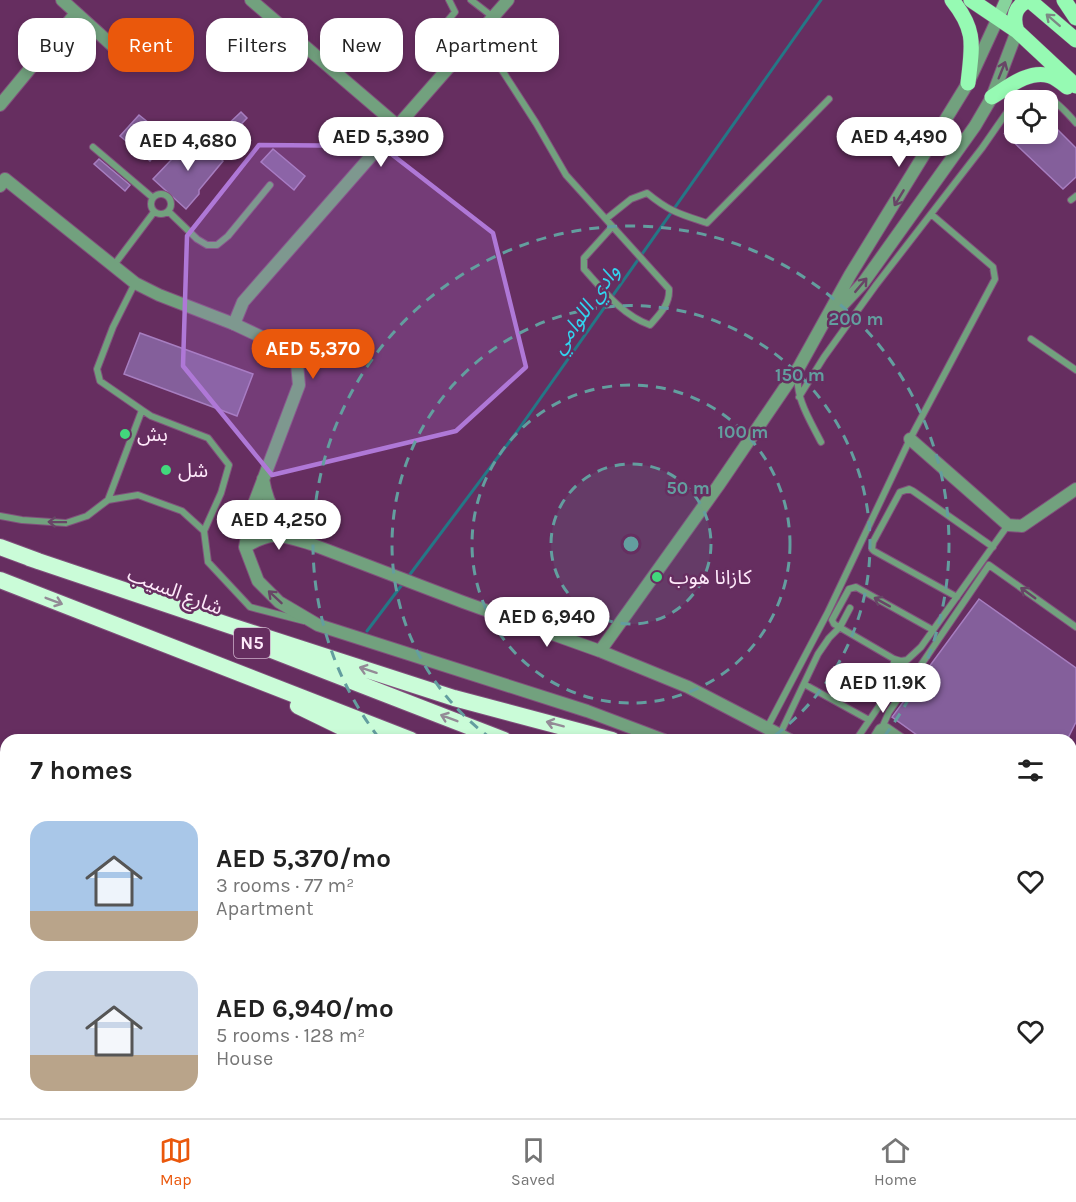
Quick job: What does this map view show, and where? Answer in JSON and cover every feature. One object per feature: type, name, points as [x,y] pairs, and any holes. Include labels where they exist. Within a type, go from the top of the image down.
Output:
[{"type":"highway","name":"شارع السيب","points":[[0,547],[488,734]]},
{"type":"highway","points":[[29,558],[443,694],[590,734]]},
{"type":"highway","name":"N5","points":[[0,580],[396,734]]},
{"type":"highway","points":[[223,667],[355,734]]},
{"type":"main road","points":[[952,0],[964,15],[970,29],[972,51],[968,83]]},
{"type":"main road","points":[[971,0],[1017,31],[1076,86]]},
{"type":"main road","points":[[998,18],[1006,0]]},
{"type":"main road","points":[[998,18],[1009,12],[1014,0]]},
{"type":"main road","points":[[1017,31],[1014,21],[1016,11],[1029,0],[1076,40]]},
{"type":"main road","points":[[1064,0],[1076,18]]},
{"type":"main road","points":[[992,96],[1022,78],[1035,76],[1050,76],[1076,92]]},
{"type":"street","points":[[62,0],[108,41]]},
{"type":"street","points":[[251,0],[398,126]]},
{"type":"street","points":[[493,17],[508,0]]},
{"type":"street","points":[[0,105],[76,13]]},
{"type":"street","points":[[600,651],[718,486],[799,367],[850,275],[968,83],[998,18]]},
{"type":"street","points":[[821,328],[863,283],[975,126],[992,96],[1017,31]]},
{"type":"street","points":[[234,324],[243,302],[444,72]]},
{"type":"street","points":[[2,180],[135,282],[159,295],[234,324],[283,347],[297,364],[299,385],[252,509],[244,547],[258,581],[279,602],[318,625],[587,711],[648,734]]},
{"type":"street","points":[[910,439],[1008,525],[1022,526],[1076,489]]},
{"type":"street","points":[[263,478],[267,500],[276,514],[311,544]]},
{"type":"street","points":[[244,547],[260,538],[272,535],[311,544],[600,651],[688,687],[779,734]]},
{"type":"street","points":[[879,734],[885,729],[892,734]]},
{"type":"lane","points":[[449,0],[455,12],[450,18]]},
{"type":"lane","points":[[471,0],[493,17]]},
{"type":"lane","points":[[503,72],[566,175],[669,288],[669,297],[663,310],[650,325],[635,319],[606,294],[584,269],[584,258],[612,227]]},
{"type":"lane","points":[[606,219],[631,200],[647,193],[680,215],[707,223],[829,99]]},
{"type":"lane","points":[[1058,102],[1076,123]]},
{"type":"lane","points":[[799,397],[824,357],[1004,116]]},
{"type":"lane","points":[[93,147],[153,198]]},
{"type":"lane","points":[[168,212],[197,239],[207,245],[217,245],[228,237],[270,185]]},
{"type":"lane","points":[[157,194],[169,198],[171,206],[168,212],[162,215],[154,212],[150,204],[157,194]]},
{"type":"lane","points":[[114,266],[154,212]]},
{"type":"lane","points":[[767,728],[828,612],[910,439],[995,279],[993,267],[931,214]]},
{"type":"lane","points":[[135,282],[113,327],[97,369],[100,381],[151,416],[208,438],[229,465],[221,493],[204,531],[208,562],[250,607],[318,625]]},
{"type":"lane","points":[[1031,339],[1076,370]]},
{"type":"lane","points":[[799,367],[796,385],[799,397],[820,442]]},
{"type":"lane","points":[[108,500],[142,410]]},
{"type":"lane","points":[[957,597],[874,551],[872,545],[900,492],[909,489],[993,547]]},
{"type":"lane","points":[[0,516],[22,520],[66,522],[87,516],[108,500],[138,495],[182,511],[204,531]]},
{"type":"lane","points":[[933,630],[856,587],[849,589],[833,619],[833,623],[894,659],[901,662],[907,660],[921,647],[1008,525]]},
{"type":"lane","points":[[878,734],[889,712],[988,565],[1076,627]]},
{"type":"lane","points":[[786,734],[804,684],[818,654],[840,627],[850,608]]},
{"type":"lane","points":[[860,734],[892,687],[894,659]]},
{"type":"lane","points":[[804,684],[869,720]]},
{"type":"highlighted area","points":[[259,145],[381,146],[493,233],[526,367],[456,431],[272,475],[183,366],[187,236]]},
{"type":"building","points":[[241,112],[247,118],[228,138],[221,131]]},
{"type":"building","points":[[139,115],[169,139],[150,161],[120,136]]},
{"type":"building","points":[[1058,130],[1076,148],[1076,177],[1063,189],[1016,144],[1058,144]]},
{"type":"building","points":[[194,136],[223,161],[186,209],[153,179]]},
{"type":"building","points":[[273,149],[305,176],[294,190],[261,162]]},
{"type":"building","points":[[99,159],[130,185],[125,191],[94,164]]},
{"type":"building","points":[[140,333],[253,374],[237,416],[124,374]]},
{"type":"building","points":[[979,599],[1076,668],[1076,722],[1070,734],[916,734],[892,717]]},
{"type":"waterway","name":"وادي اللوامي","points":[[408,577],[516,433],[821,0]]},
{"type":"waterway","name":"وادي اللوامي","points":[[367,631],[404,582]]},
{"type":"place","name":"بش","points":[[125,434]]},
{"type":"place","name":"شل","points":[[166,470]]},
{"type":"place","name":"كازانا هوب","points":[[657,577]]}]
